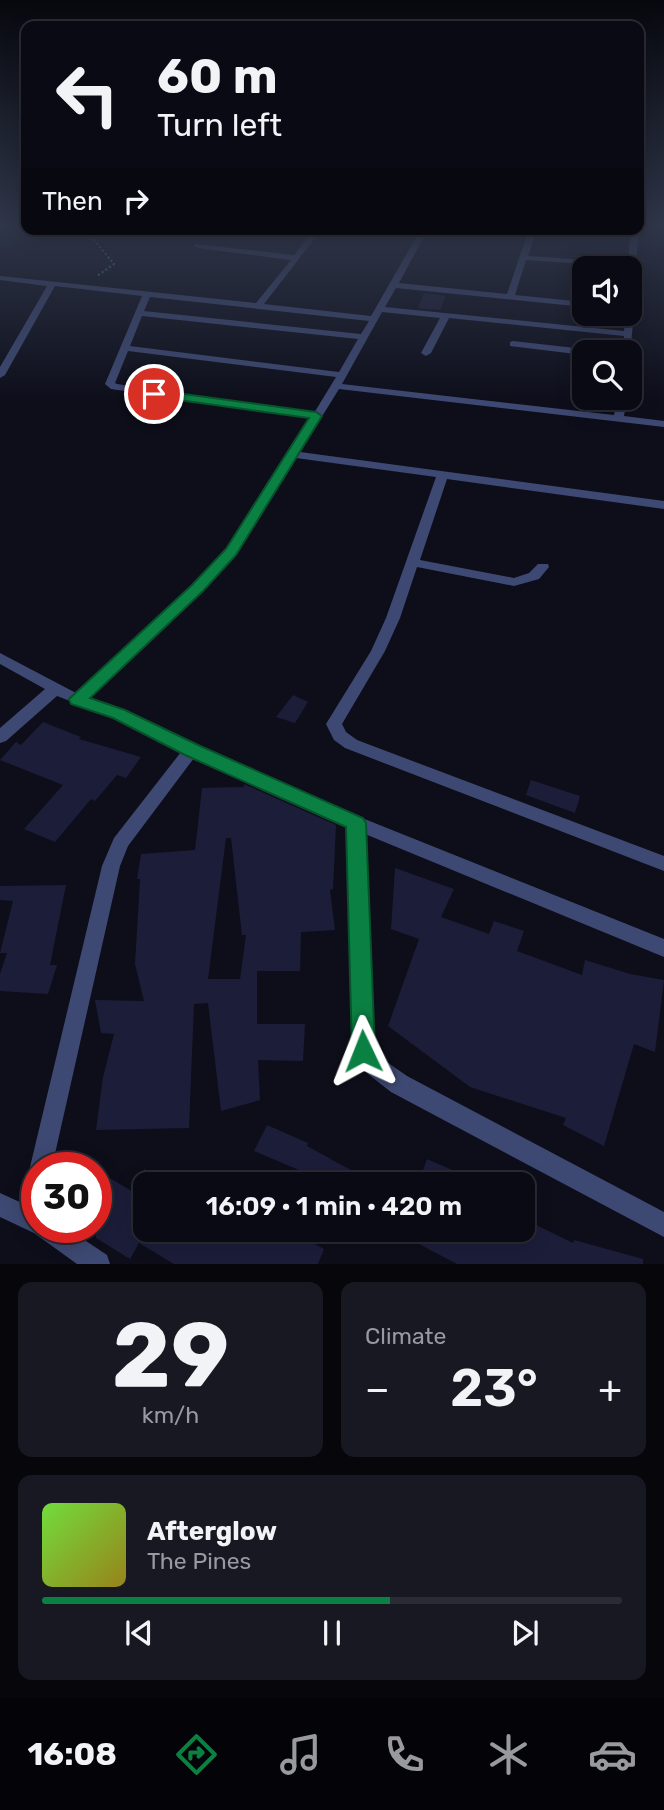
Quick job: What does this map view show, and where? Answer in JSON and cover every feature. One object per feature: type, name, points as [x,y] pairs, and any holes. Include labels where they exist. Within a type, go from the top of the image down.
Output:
[{"type":"street","points":[[1,371],[52,285]]},
{"type":"street","points":[[72,285],[258,306],[378,314],[446,315],[629,334]]},
{"type":"street","points":[[258,306],[275,285]]},
{"type":"street","points":[[78,699],[189,596],[231,552],[395,285],[572,304]]},
{"type":"street","points":[[510,297],[514,285]]},
{"type":"street","points":[[147,294],[110,384],[114,387],[316,416]]},
{"type":"street","points":[[140,313],[364,337]]},
{"type":"street","points":[[426,354],[446,315]]},
{"type":"street","points":[[628,340],[629,326]]},
{"type":"street","points":[[513,344],[572,351]]},
{"type":"street","points":[[127,348],[664,424]]},
{"type":"street","points":[[619,418],[620,410]]},
{"type":"street","points":[[291,454],[664,505]]},
{"type":"street","points":[[442,475],[393,618],[378,651],[334,724],[340,736],[351,744],[664,863]]},
{"type":"street","points":[[412,562],[514,582],[534,576],[543,567]]},
{"type":"street","points":[[0,658],[55,690],[119,714],[191,750],[356,823],[664,948]]},
{"type":"street","points":[[0,737],[55,690]]},
{"type":"street","points":[[44,1152],[111,866],[121,843],[191,750]]},
{"type":"street","points":[[356,823],[363,1051],[376,1067],[398,1084],[664,1225]]},
{"type":"street","points":[[0,1205],[21,1215]]},
{"type":"street","points":[[68,1243],[98,1264]]},
{"type":"building","points":[[424,293],[446,296],[440,310],[418,308]]},
{"type":"building","points":[[293,695],[308,702],[295,723],[276,717]]},
{"type":"building","points":[[43,722],[81,737],[79,739],[141,757],[126,778],[117,775],[95,801],[91,799],[55,842],[24,829],[63,785],[0,760],[16,742],[21,745]]},
{"type":"building","points":[[531,780],[580,796],[575,813],[526,795]]},
{"type":"building","points":[[244,784],[336,825],[333,889],[330,890],[335,930],[301,932],[300,971],[257,971],[257,1024],[305,1024],[303,1061],[258,1060],[260,1100],[221,1111],[208,1003],[194,1004],[189,1128],[96,1130],[103,1077],[114,1034],[101,1033],[95,1000],[144,1001],[135,964],[140,879],[137,879],[141,854],[195,850],[202,788],[244,787]],"holes":[[[226,838],[231,838],[242,935],[246,935],[240,979],[208,979]]]},
{"type":"building","points":[[395,868],[454,889],[441,917],[489,934],[494,921],[524,931],[517,951],[582,975],[585,960],[630,974],[664,980],[655,1052],[634,1044],[604,1146],[563,1125],[566,1118],[470,1087],[388,1026],[419,939],[391,929]]},
{"type":"building","points":[[66,885],[50,965],[57,965],[48,994],[0,991],[0,974],[7,953],[0,953],[13,901],[0,900],[0,886]]},
{"type":"building","points":[[267,1125],[308,1143],[307,1146],[354,1172],[304,1172],[254,1151]]},
{"type":"building","points":[[427,1159],[457,1172],[422,1172]]},
{"type":"building","points":[[112,1179],[132,1191],[133,1242],[311,1242],[324,1249],[318,1264],[174,1264],[139,1243],[130,1259],[104,1243],[112,1243]]},
{"type":"building","points":[[535,1224],[573,1243],[574,1240],[643,1259],[643,1264],[457,1264],[415,1242],[535,1242]]},
{"type":"route","points":[[154,394],[316,416],[231,552],[198,588],[78,699],[119,714],[191,750],[356,823],[363,1051]]}]
